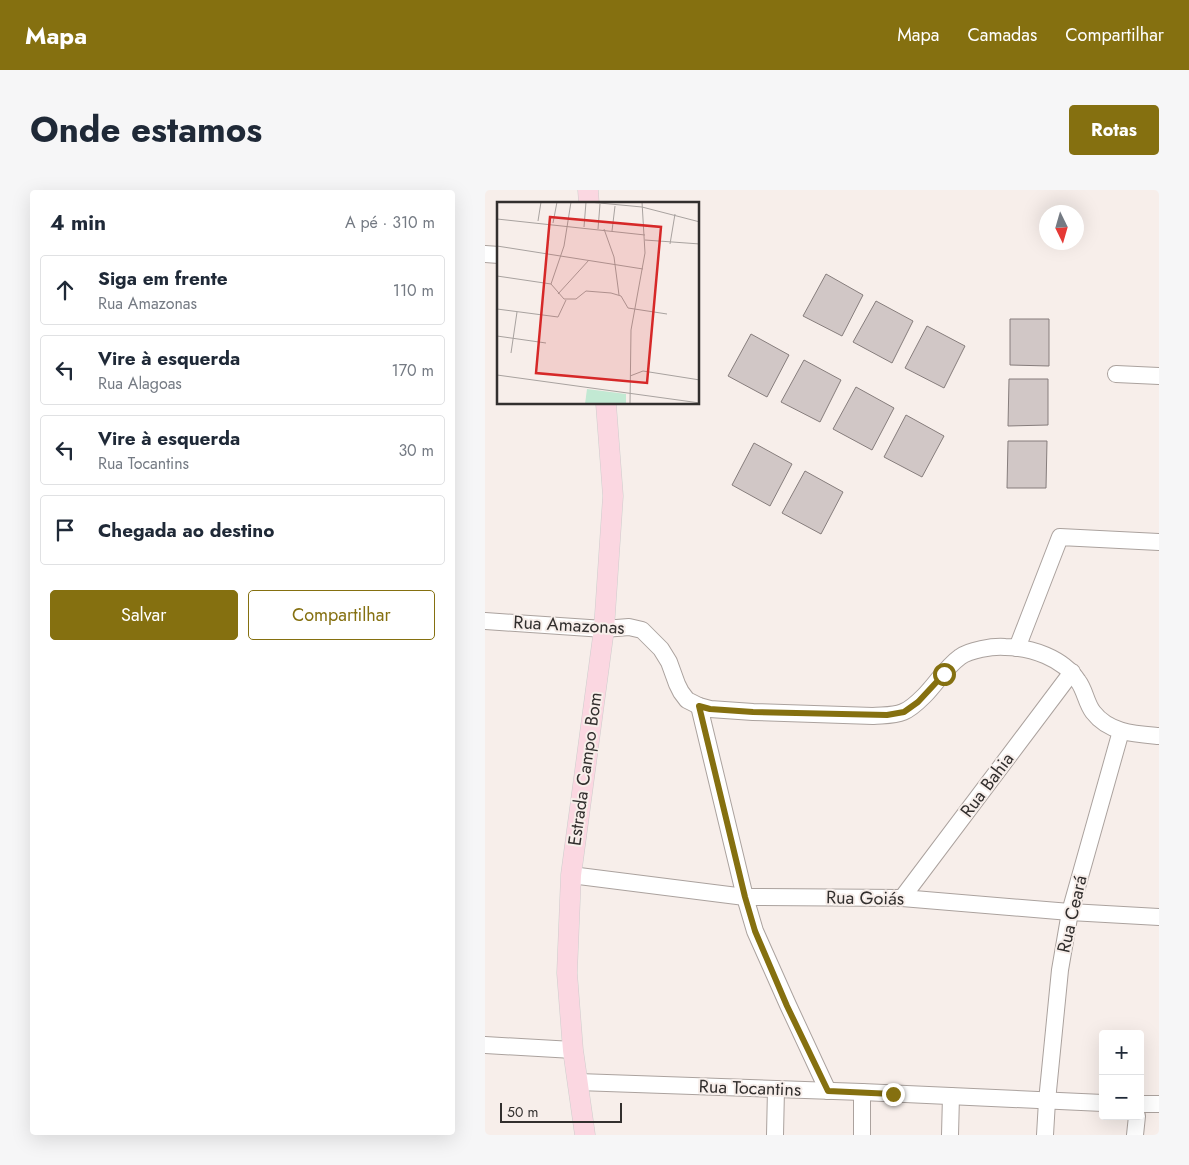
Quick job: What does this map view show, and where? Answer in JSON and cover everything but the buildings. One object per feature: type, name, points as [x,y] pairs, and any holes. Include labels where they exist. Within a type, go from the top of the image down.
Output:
[{"type":"main road","name":"Estrada Campo Bom","points":[[585,1135],[573,1050],[567,974],[571,875],[604,629],[613,496],[605,405]]},
{"type":"street","points":[[1116,374],[1159,376]]},
{"type":"street","points":[[1017,648],[1060,537],[1159,542]]},
{"type":"street","name":"Rua Amazonas","points":[[485,621],[604,629],[629,627],[642,630],[661,649],[669,662],[681,692],[687,700],[699,706]]},
{"type":"street","points":[[828,1091],[787,1006],[755,931],[699,706],[710,709],[753,712],[873,716],[895,714],[904,712],[918,702],[962,655],[989,648],[1004,647],[1029,650],[1054,660],[1072,672],[1080,683],[1093,713],[1104,722],[1121,731],[1159,736]]},
{"type":"street","name":"Rua Bahia","points":[[902,898],[1072,672]]},
{"type":"street","name":"Rua Ceará","points":[[1045,1135],[1060,970],[1070,912],[1121,731]]},
{"type":"street","name":"Rua Goiás","points":[[571,875],[745,897],[902,898],[1070,912],[1159,916]]},
{"type":"street","points":[[485,1045],[573,1050]]},
{"type":"street","name":"Rua Tocantins","points":[[578,1082],[1099,1103]]},
{"type":"street","points":[[775,1089],[775,1135]]},
{"type":"street","points":[[862,1092],[862,1135]]},
{"type":"street","points":[[950,1135],[951,1096]]},
{"type":"street","points":[[1144,1104],[1159,1104]]},
{"type":"street","points":[[1135,1135],[1137,1120]]},
{"type":"route","points":[[893,1094],[828,1091],[787,1006],[755,931],[699,706],[710,709],[753,712],[887,715],[904,712],[918,702],[944,674]]}]
